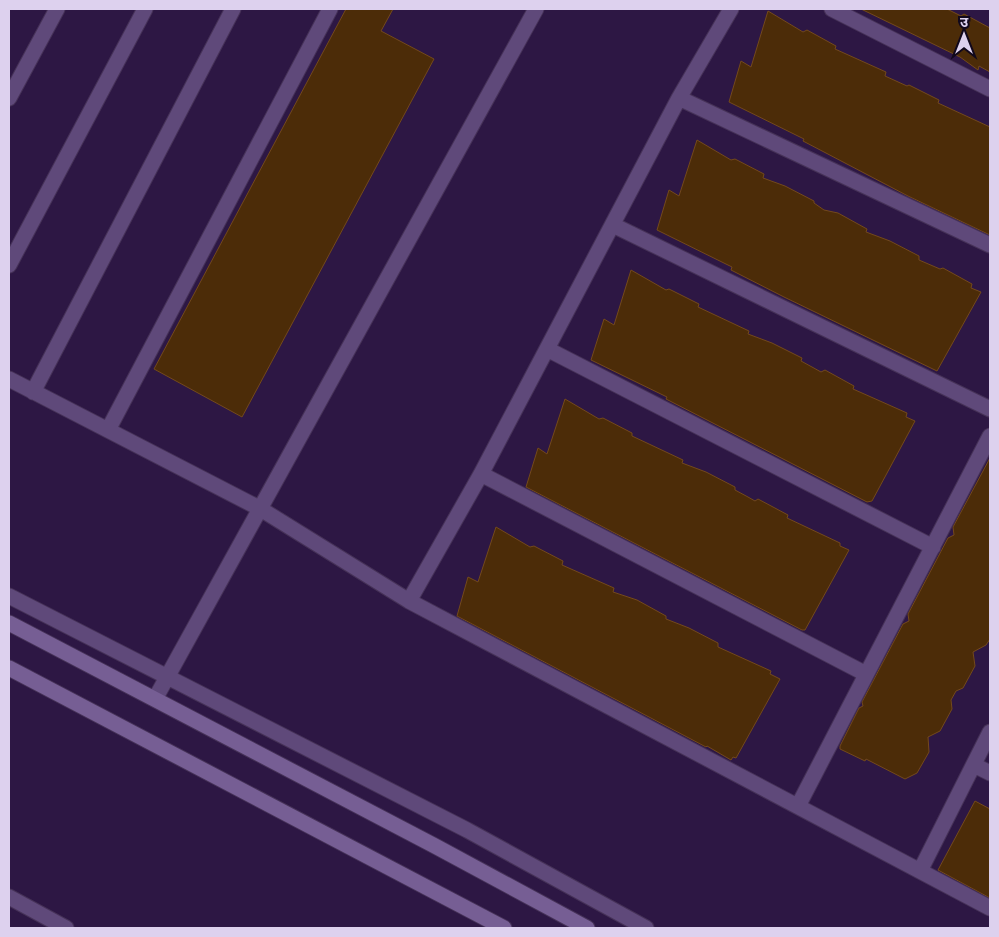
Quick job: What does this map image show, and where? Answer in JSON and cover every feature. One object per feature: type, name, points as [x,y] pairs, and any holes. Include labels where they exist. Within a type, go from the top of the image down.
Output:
[{"type":"street","points":[[9,98],[57,9]]},
{"type":"street","points":[[9,265],[145,9]]},
{"type":"street","points":[[32,392],[233,9]]},
{"type":"street","points":[[108,430],[330,9]]},
{"type":"street","points":[[155,700],[536,9]]},
{"type":"street","points":[[409,601],[481,474],[679,98],[731,9]]},
{"type":"street","points":[[832,9],[990,89]]},
{"type":"street","points":[[679,98],[990,245]]},
{"type":"street","points":[[613,225],[990,409]]},
{"type":"street","points":[[547,349],[933,547]]},
{"type":"street","points":[[9,379],[260,508],[409,601],[990,908]]},
{"type":"street","points":[[798,806],[990,436]]},
{"type":"street","points":[[481,474],[866,674]]},
{"type":"street","points":[[9,596],[467,830],[646,928]]},
{"type":"street","points":[[9,623],[587,928]]},
{"type":"street","points":[[9,668],[504,928]]},
{"type":"street","points":[[920,871],[990,732]]},
{"type":"street","points":[[974,765],[990,774]]},
{"type":"street","points":[[9,898],[66,928]]},
{"type":"building","points":[[346,9],[393,9],[381,31],[434,59],[242,417],[154,369]]},
{"type":"building","points":[[861,9],[947,9],[961,16],[964,14],[990,28],[990,72],[979,66],[978,70],[960,57]]},
{"type":"building","points":[[768,11],[803,32],[807,30],[836,46],[835,49],[886,72],[885,76],[907,86],[909,85],[939,100],[938,103],[990,127],[990,235],[908,196],[803,141],[804,139],[729,102],[741,61],[751,67]]},
{"type":"building","points":[[697,140],[731,160],[735,159],[764,174],[763,178],[785,186],[814,201],[824,210],[838,213],[867,229],[866,232],[890,241],[919,256],[919,260],[940,269],[943,268],[972,284],[971,288],[981,292],[937,371],[784,297],[731,270],[732,267],[657,230],[669,190],[679,196]]},
{"type":"building","points":[[631,270],[666,290],[669,289],[699,304],[698,307],[749,331],[748,334],[772,343],[802,358],[801,361],[821,372],[825,370],[854,386],[853,389],[907,413],[906,417],[915,421],[872,501],[867,502],[666,399],[667,397],[591,360],[604,319],[614,325]]},
{"type":"building","points":[[565,399],[599,419],[603,418],[632,433],[632,436],[683,460],[682,463],[706,472],[735,487],[735,490],[755,501],[758,499],[788,515],[787,518],[840,543],[840,546],[849,550],[805,630],[526,487],[538,448],[547,454]]},
{"type":"building","points":[[990,458],[990,639],[986,645],[973,652],[975,666],[963,688],[956,691],[951,700],[952,709],[940,731],[928,737],[929,752],[917,773],[905,779],[866,759],[865,761],[840,749],[840,746],[859,708],[863,706],[862,702],[903,624],[909,621],[908,614],[948,538],[954,535],[953,527]]},
{"type":"building","points":[[496,527],[530,547],[534,546],[563,561],[562,565],[614,588],[613,592],[637,600],[666,616],[666,619],[718,643],[718,647],[771,671],[770,674],[780,679],[736,758],[733,757],[731,760],[457,616],[468,577],[478,582]]},
{"type":"building","points":[[975,801],[990,809],[990,898],[938,870]]}]
